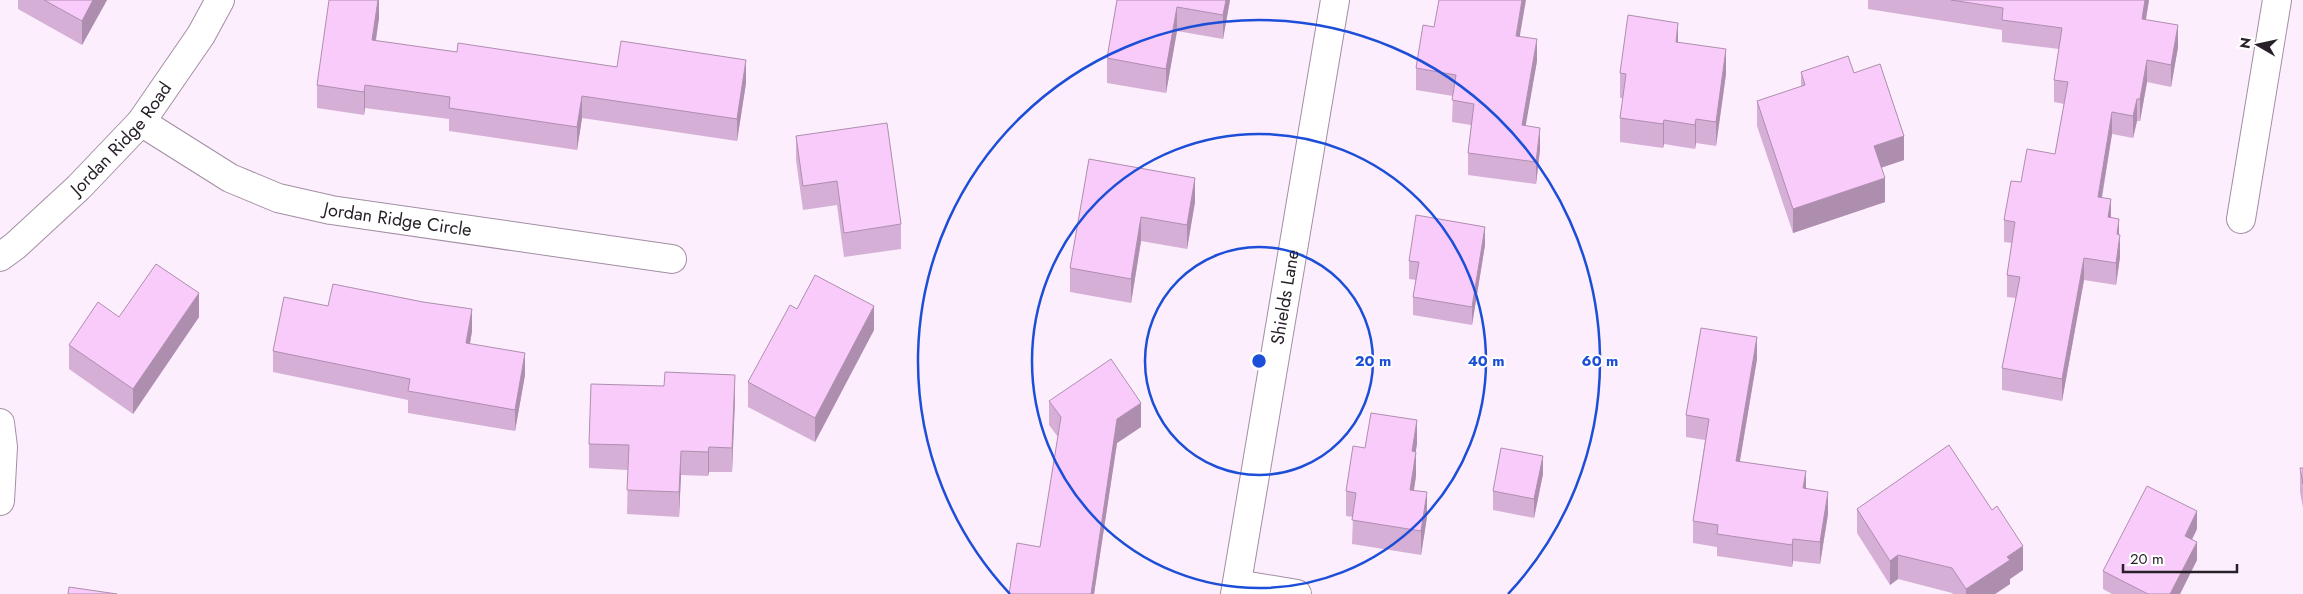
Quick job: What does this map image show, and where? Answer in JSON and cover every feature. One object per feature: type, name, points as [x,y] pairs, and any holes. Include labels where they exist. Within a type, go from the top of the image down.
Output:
[{"type":"street","name":"Jordan Ridge Road","points":[[0,257],[15,246],[79,187],[141,122],[202,35],[220,0]]},
{"type":"street","name":"Shields Lane","points":[[1236,589],[1336,0]]},
{"type":"street","points":[[2241,219],[2277,0]]},
{"type":"street","name":"Jordan Ridge Circle","points":[[141,122],[230,178],[278,198],[331,210],[672,258]]},
{"type":"street","points":[[0,423],[4,447],[0,501]]},
{"type":"street","points":[[1236,589],[1297,594]]},
{"type":"building","points":[[44,0],[93,0],[82,21]]},
{"type":"building","points":[[329,0],[378,0],[372,40],[457,52],[458,43],[617,67],[621,41],[746,60],[737,119],[582,96],[577,127],[449,108],[450,97],[365,85],[364,92],[317,85]]},
{"type":"building","points":[[1117,0],[1226,0],[1223,15],[1177,7],[1166,69],[1107,58]]},
{"type":"building","points":[[1439,0],[1522,0],[1516,36],[1537,39],[1522,125],[1540,128],[1536,162],[1468,153],[1474,104],[1452,100],[1456,75],[1416,68],[1423,25],[1434,27]]},
{"type":"building","points":[[1951,0],[2145,0],[2142,19],[2178,25],[2171,65],[2147,60],[2140,99],[2137,99],[2133,116],[2112,112],[2098,197],[2111,199],[2108,217],[2119,219],[2117,234],[2120,235],[2116,263],[2084,258],[2062,379],[2002,368],[2020,277],[2007,275],[2015,222],[2004,220],[2011,181],[2021,182],[2027,149],[2055,154],[2068,82],[2054,80],[2062,28],[2002,20],[2003,8]]},
{"type":"building","points":[[1628,15],[1678,23],[1676,42],[1726,49],[1716,122],[1696,119],[1695,125],[1664,120],[1663,124],[1620,118],[1626,74],[1620,73]]},
{"type":"building","points":[[1848,56],[1854,73],[1880,64],[1904,136],[1874,146],[1885,178],[1793,209],[1757,101],[1805,85],[1801,72]]},
{"type":"building","points":[[887,123],[901,224],[844,233],[837,181],[803,186],[796,136]]},
{"type":"building","points":[[1089,159],[1195,178],[1187,225],[1141,217],[1131,279],[1070,268]]},
{"type":"building","points":[[1416,215],[1485,227],[1472,307],[1413,297],[1419,262],[1409,261]]},
{"type":"building","points":[[156,264],[199,293],[133,389],[69,345],[98,302],[119,317]]},
{"type":"building","points":[[815,275],[874,306],[815,418],[748,382],[790,305],[797,309]]},
{"type":"building","points":[[333,284],[423,302],[472,309],[466,343],[525,353],[515,410],[408,391],[410,379],[273,351],[284,297],[328,306]]},
{"type":"building","points":[[1701,328],[1757,337],[1736,461],[1806,471],[1803,488],[1828,492],[1820,542],[1793,539],[1792,545],[1717,534],[1718,525],[1693,521],[1709,419],[1686,415]]},
{"type":"building","points":[[1111,359],[1141,403],[1117,419],[1091,594],[1009,594],[1017,543],[1040,547],[1061,417],[1049,401]]},
{"type":"building","points":[[665,372],[735,375],[732,448],[709,447],[708,452],[681,451],[679,492],[627,490],[629,445],[589,444],[591,384],[664,386]]},
{"type":"building","points":[[1371,413],[1417,420],[1412,451],[1416,452],[1410,490],[1427,492],[1421,531],[1352,520],[1356,493],[1346,491],[1353,446],[1365,448]]},
{"type":"building","points":[[1949,445],[1992,510],[1997,506],[2023,546],[2007,557],[2010,560],[1966,589],[1952,568],[1898,555],[1890,561],[1857,509]]},
{"type":"building","points":[[1501,448],[1543,456],[1534,499],[1493,491]]},
{"type":"building","points":[[2300,468],[2303,468],[2303,484]]},
{"type":"building","points":[[2147,486],[2197,511],[2185,536],[2197,542],[2170,594],[2148,594],[2103,571]]},
{"type":"building","points":[[69,587],[117,594],[68,594]]}]
